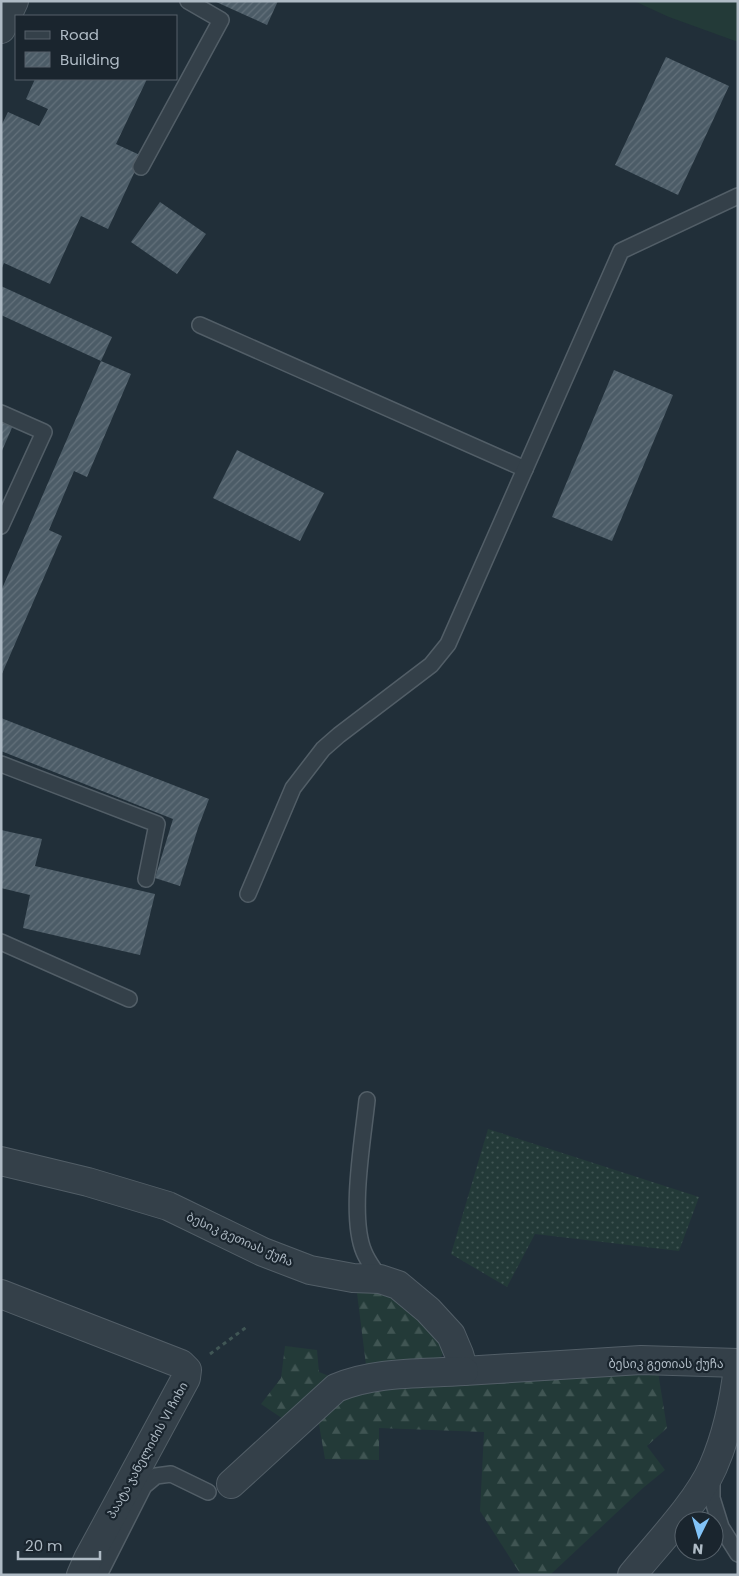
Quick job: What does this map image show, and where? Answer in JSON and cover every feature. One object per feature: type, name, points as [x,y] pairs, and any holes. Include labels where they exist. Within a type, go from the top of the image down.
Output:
[{"type":"street","points":[[1,29],[14,1]]},
{"type":"street","name":"ბესიკ გეთიას ქუჩა","points":[[1,1161],[88,1182],[168,1206],[263,1252],[310,1270],[353,1278],[380,1279],[398,1285],[428,1310],[451,1335],[460,1354],[464,1371],[641,1360],[738,1365]]},
{"type":"street","name":"პაატა ჯანელიძის VI ჩიხი","points":[[1,1294],[181,1364],[187,1370],[186,1378],[81,1575]]},
{"type":"street","points":[[632,1575],[692,1501],[712,1468],[734,1400],[738,1365]]},
{"type":"street","points":[[219,1488],[336,1388],[352,1381],[375,1377],[464,1371]]},
{"type":"lane","points":[[141,167],[221,20],[188,1]]},
{"type":"lane","points":[[248,894],[293,788],[323,749],[431,665],[448,644],[621,251],[738,196]]},
{"type":"lane","points":[[200,326],[526,469]]},
{"type":"lane","points":[[1,413],[44,432],[1,526]]},
{"type":"lane","points":[[1,764],[157,824],[146,879]]},
{"type":"lane","points":[[1,942],[129,998]]},
{"type":"lane","points":[[368,1100],[358,1180],[358,1227],[364,1252],[380,1279]]},
{"type":"lane","points":[[712,1468],[712,1498],[721,1527],[738,1554]]},
{"type":"lane","points":[[99,1575],[144,1486],[156,1476],[171,1474],[219,1488]]},
{"type":"path","points":[[187,1370],[248,1326]]},
{"type":"green space","points":[[634,1],[738,1],[738,42],[669,17]]},
{"type":"green space","points":[[488,1129],[699,1197],[679,1251],[535,1234],[507,1287],[451,1254]]},
{"type":"green space","points":[[356,1285],[388,1287],[436,1324],[445,1350],[440,1359],[367,1373]]},
{"type":"green space","points":[[285,1346],[317,1350],[319,1372],[339,1380],[289,1423],[261,1404],[281,1378]]},
{"type":"green space","points":[[658,1372],[667,1428],[647,1446],[665,1470],[643,1488],[550,1575],[521,1575],[480,1511],[484,1432],[379,1428],[379,1460],[325,1459],[317,1413],[370,1383]]},
{"type":"building","points":[[214,1],[278,1],[267,25]]},
{"type":"building","points":[[666,57],[729,86],[678,195],[615,165]]},
{"type":"building","points":[[35,80],[147,80],[116,144],[142,156],[108,229],[81,216],[50,284],[4,263],[1,270],[1,179],[3,174],[1,173],[1,126],[8,112],[39,126],[48,109],[26,99]]},
{"type":"building","points":[[160,202],[206,234],[177,274],[131,242]]},
{"type":"building","points":[[1,286],[112,337],[101,361],[1,315]]},
{"type":"building","points":[[101,361],[131,374],[87,477],[74,471],[49,530],[62,536],[1,676],[1,591]]},
{"type":"building","points":[[614,370],[673,395],[612,541],[552,517]]},
{"type":"building","points":[[1,418],[14,423],[1,453]]},
{"type":"building","points":[[237,450],[324,493],[300,541],[213,498]]},
{"type":"building","points":[[1,718],[209,799],[180,886],[155,878],[173,819],[1,751]]},
{"type":"building","points":[[1,830],[42,839],[35,866],[155,894],[140,955],[23,928],[30,895],[1,888]]}]
